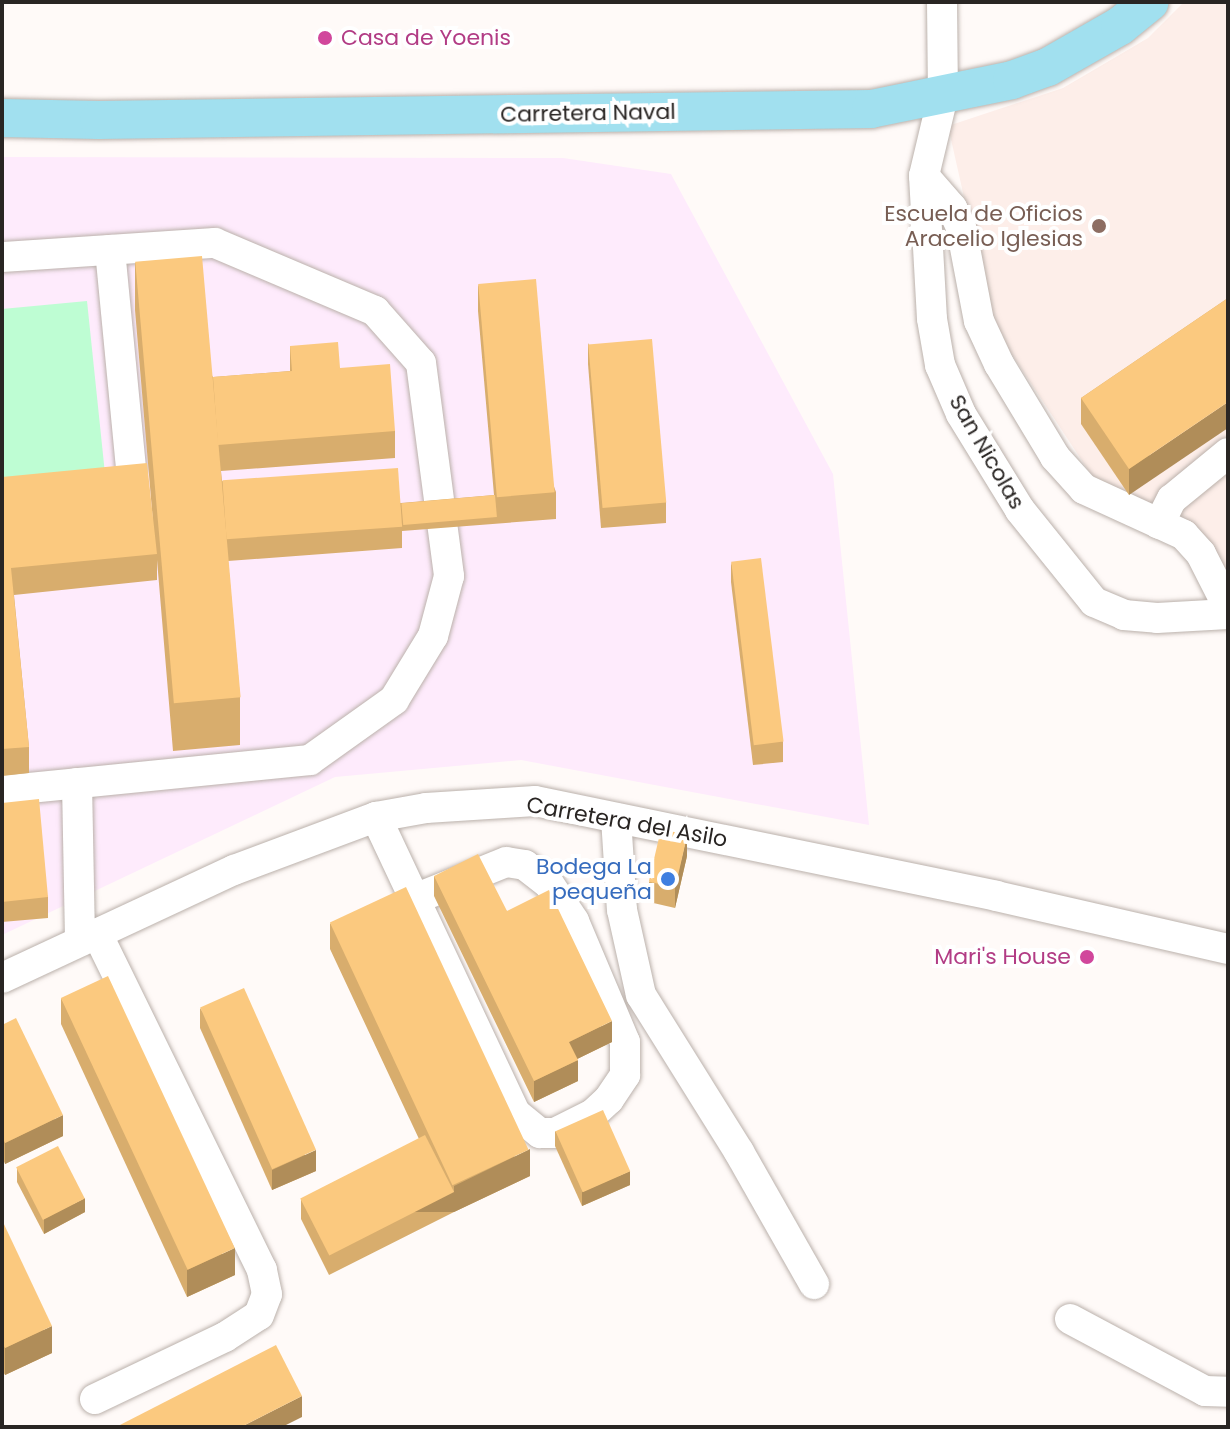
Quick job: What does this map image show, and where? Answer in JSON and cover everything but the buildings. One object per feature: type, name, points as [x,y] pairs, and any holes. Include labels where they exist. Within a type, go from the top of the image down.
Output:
[{"type":"main road","name":"Carretera Naval","points":[[2,118],[99,120],[871,109],[1012,80],[1048,67],[1120,26],[1150,2]]},
{"type":"street","name":"San Nicolas","points":[[942,2],[943,96],[924,176],[932,319],[940,365],[961,414],[1020,510],[1094,602],[1124,615],[1157,618],[1228,614]]},
{"type":"street","points":[[924,176],[952,208],[961,227],[979,321],[1055,457],[1084,489],[1184,535],[1201,554],[1228,607]]},
{"type":"street","points":[[2,257],[215,243],[375,311],[421,363],[449,576],[433,636],[394,700],[310,760],[2,791]]},
{"type":"street","points":[[110,250],[131,467]]},
{"type":"street","points":[[1159,524],[1172,499],[1228,453]]},
{"type":"street","points":[[77,783],[89,937],[262,1270],[267,1294],[259,1315],[225,1337],[95,1399]]},
{"type":"street","name":"Carretera del Asilo","points":[[2,978],[234,870],[376,817],[426,808],[535,801],[1228,949]]},
{"type":"street","points":[[376,817],[515,1113],[540,1133],[555,1133],[593,1114],[609,1099],[625,1075],[625,1042],[574,921],[549,884],[525,865],[506,862],[415,899]]},
{"type":"street","points":[[616,818],[622,910],[641,995],[739,1152],[814,1284]]},
{"type":"street","points":[[1070,1319],[1205,1391],[1228,1392]]},
{"type":"shaded area","name":"Escuela de Oficios Aracelio Iglesias","points":[[1184,2],[1228,2],[1228,585],[1102,491],[993,326],[948,126],[1063,88],[1148,38]]},
{"type":"shaded area","points":[[2,157],[563,158],[671,174],[833,474],[869,825],[521,760],[335,777],[2,935]]},
{"type":"green space","points":[[87,301],[107,493],[2,504],[2,309]]},
{"type":"place","name":"Casa de Yoenis","points":[[325,38]]},
{"type":"place","name":"Escuela de Oficios Aracelio Iglesias","points":[[1099,226]]},
{"type":"place","name":"Bodega La pequeña","points":[[668,879]]},
{"type":"place","name":"Mari's House","points":[[1087,957]]}]
